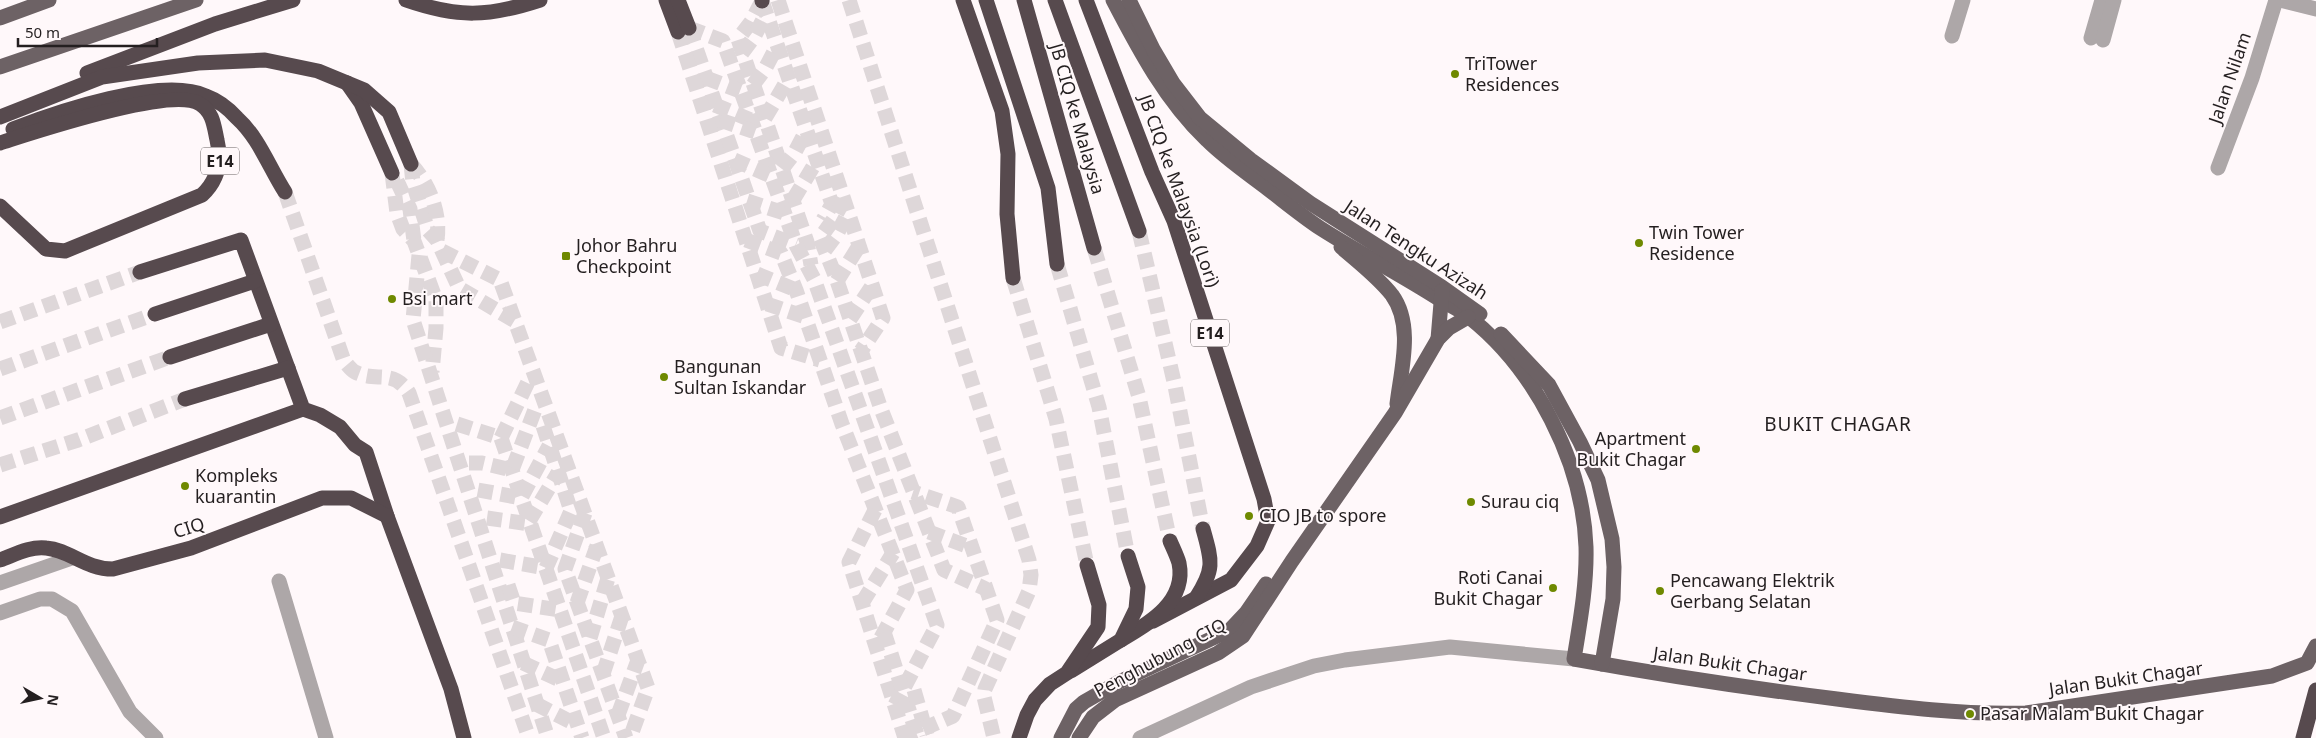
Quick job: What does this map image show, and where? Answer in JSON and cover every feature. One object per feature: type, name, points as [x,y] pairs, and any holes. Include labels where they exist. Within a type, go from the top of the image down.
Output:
[{"type":"highway","points":[[0,106],[215,24],[293,0]]},
{"type":"highway","points":[[406,0],[436,10],[471,15],[517,8],[540,0]]},
{"type":"highway","points":[[666,0],[683,30],[678,0]]},
{"type":"highway","points":[[963,0],[1002,111],[1008,154],[1007,214],[1013,278]]},
{"type":"highway","points":[[986,0],[1048,188],[1057,264]]},
{"type":"highway","name":"JB CIQ ke Malaysia","points":[[1024,0],[1094,248]]},
{"type":"highway","points":[[1055,0],[1139,231]]},
{"type":"highway","name":"JB CIQ ke Malaysia (Lori)","points":[[1019,738],[1035,700],[1050,684],[1153,621],[1231,580],[1258,546],[1268,521],[1264,499],[1174,222],[1152,172],[1086,0]]},
{"type":"highway","points":[[0,118],[102,77],[198,62],[265,60],[318,71],[364,90],[389,112],[411,164]]},
{"type":"highway","points":[[346,82],[361,103],[392,173]]},
{"type":"highway","name":"E14","points":[[0,135],[86,104],[156,90],[190,91],[206,95],[238,118],[255,139],[284,192]]},
{"type":"highway","name":"E14","points":[[0,143],[93,114],[177,99],[198,102],[212,116],[221,154],[215,178],[202,195],[65,251],[46,249],[0,206]]},
{"type":"highway","points":[[140,272],[241,240],[303,408]]},
{"type":"highway","points":[[155,314],[255,281]]},
{"type":"highway","points":[[170,357],[271,324]]},
{"type":"highway","points":[[185,400],[288,368]]},
{"type":"highway","points":[[0,517],[303,408],[320,415],[340,427],[356,445],[366,452],[387,516],[451,689],[472,738]]},
{"type":"highway","name":"CIQ","points":[[0,560],[32,548],[45,548],[56,550],[101,569],[113,569],[192,548],[322,498],[351,498],[387,516]]},
{"type":"highway","points":[[1195,599],[1208,578],[1210,556],[1203,529]]},
{"type":"highway","name":"JB CIQ ke Malaysia (Lori)","points":[[1153,621],[1167,607],[1178,586],[1179,564],[1170,541]]},
{"type":"highway","points":[[1122,640],[1136,609],[1137,602],[1138,587],[1128,556]]},
{"type":"highway","name":"JB CIQ ke Malaysia (Lori)","points":[[1067,673],[1098,627],[1099,605],[1087,565]]},
{"type":"highway","points":[[451,689],[454,738]]},
{"type":"highway","points":[[451,689],[464,738]]},
{"type":"highway","points":[[2303,738],[2316,690]]},
{"type":"main road","points":[[0,18],[49,0]]},
{"type":"main road","points":[[0,68],[196,0]]},
{"type":"main road","name":"Jalan Tengku Azizah","points":[[1113,0],[1159,82],[1207,141],[1320,228],[1404,275],[1475,309],[1549,384],[1598,480],[1612,539],[1614,567],[1613,599],[1602,664]]},
{"type":"main road","name":"Jalan Tengku Azizah","points":[[1129,0],[1152,49],[1173,83],[1200,118],[1251,160],[1310,203],[1442,293],[1497,343],[1541,402],[1558,431],[1567,454],[1579,501],[1586,546],[1585,581],[1574,659]]},
{"type":"main road","points":[[1320,228],[1377,279],[1392,296],[1400,311],[1404,332],[1395,413]]},
{"type":"main road","points":[[1438,339],[1442,293]]},
{"type":"main road","points":[[1061,738],[1076,710],[1084,702],[1119,682],[1230,630],[1246,613],[1268,582],[1292,561],[1395,413],[1438,339],[1449,328],[1468,316]]},
{"type":"main road","name":"Penghubung CIQ","points":[[1078,738],[1093,717],[1115,700],[1218,653],[1244,636],[1292,561]]},
{"type":"main road","name":"Jalan Bukit Chagar","points":[[1574,659],[1759,689],[1910,707],[1973,713],[2003,713],[2036,711],[2272,676],[2307,663],[2316,646]]},
{"type":"street","points":[[1952,36],[1963,0]]},
{"type":"street","points":[[2102,0],[2097,39],[2114,0]]},
{"type":"street","name":"Jalan Nilam","points":[[2218,168],[2252,78],[2276,0]]},
{"type":"street","points":[[2280,0],[2316,9]]},
{"type":"street","points":[[0,583],[72,558]]},
{"type":"street","points":[[279,581],[326,738]]},
{"type":"street","points":[[0,613],[40,599],[52,599],[72,611],[130,712],[156,738]]},
{"type":"street","name":"Jalan Bukit Chagar","points":[[1140,738],[1251,687],[1307,668],[1345,660],[1450,647],[1574,659]]},
{"type":"tunnel","points":[[778,0],[883,318],[861,351]]},
{"type":"tunnel","points":[[849,0],[1029,560],[1031,575],[1029,591],[985,689],[984,697],[994,738]]},
{"type":"tunnel","points":[[762,1],[751,22],[738,39],[807,242],[811,265]]},
{"type":"tunnel","points":[[762,1],[832,204],[823,220]]},
{"type":"tunnel","points":[[742,53],[754,37],[766,14]]},
{"type":"tunnel","points":[[689,28],[723,41],[796,245],[814,279],[937,625],[895,705]]},
{"type":"tunnel","points":[[689,28],[760,231],[796,245]]},
{"type":"tunnel","points":[[678,32],[781,348],[820,360]]},
{"type":"tunnel","points":[[753,85],[765,69],[777,46]]},
{"type":"tunnel","points":[[706,78],[740,91]]},
{"type":"tunnel","points":[[765,118],[788,79]]},
{"type":"tunnel","points":[[715,105],[751,120]]},
{"type":"tunnel","points":[[720,120],[755,132]]},
{"type":"tunnel","points":[[782,169],[795,152],[806,131]]},
{"type":"tunnel","points":[[734,160],[771,176]]},
{"type":"tunnel","points":[[793,200],[816,162]]},
{"type":"tunnel","points":[[411,164],[413,183],[428,230],[437,240],[459,288],[515,321]]},
{"type":"tunnel","points":[[411,164],[423,180],[432,199],[437,219],[437,240]]},
{"type":"tunnel","points":[[392,173],[397,213],[403,229],[414,241],[436,300],[436,328],[432,372]]},
{"type":"tunnel","points":[[397,181],[410,209],[414,241]]},
{"type":"tunnel","points":[[285,192],[344,361],[354,371],[363,375],[391,378],[403,385],[409,393],[529,738]]},
{"type":"tunnel","points":[[844,200],[820,238],[835,275],[881,409],[944,570],[986,589]]},
{"type":"tunnel","points":[[747,201],[784,213]]},
{"type":"tunnel","points":[[825,250],[837,234],[848,213]]},
{"type":"tunnel","points":[[1139,231],[1175,386],[1203,529]]},
{"type":"tunnel","points":[[746,240],[781,253],[796,290],[842,424],[907,590],[876,647]]},
{"type":"tunnel","points":[[837,281],[859,246]]},
{"type":"tunnel","points":[[1094,248],[1139,397],[1170,541]]},
{"type":"tunnel","points":[[442,251],[500,280],[648,688],[630,738]]},
{"type":"tunnel","points":[[419,255],[413,320],[548,738]]},
{"type":"tunnel","points":[[1057,264],[1099,407],[1128,556]]},
{"type":"tunnel","points":[[0,322],[140,272]]},
{"type":"tunnel","points":[[757,274],[796,290]]},
{"type":"tunnel","points":[[1013,278],[1056,419],[1087,565]]},
{"type":"tunnel","points":[[850,319],[872,286]]},
{"type":"tunnel","points":[[767,304],[806,317]]},
{"type":"tunnel","points":[[0,369],[155,314]]},
{"type":"tunnel","points":[[0,418],[170,357]]},
{"type":"tunnel","points":[[501,438],[528,382]]},
{"type":"tunnel","points":[[0,465],[78,440],[185,399]]},
{"type":"tunnel","points":[[469,463],[482,463],[512,470],[536,407]]},
{"type":"tunnel","points":[[457,424],[501,438]]},
{"type":"tunnel","points":[[500,560],[546,568],[571,511],[543,426]]},
{"type":"tunnel","points":[[501,438],[604,738]]},
{"type":"tunnel","points":[[478,490],[521,498],[549,446]]},
{"type":"tunnel","points":[[529,521],[558,473]]},
{"type":"tunnel","points":[[902,738],[953,716],[997,620],[958,507],[913,492]]},
{"type":"tunnel","points":[[875,510],[849,562],[905,738]]},
{"type":"tunnel","points":[[585,513],[565,569],[626,738]]},
{"type":"tunnel","points":[[487,518],[530,524]]},
{"type":"tunnel","points":[[929,532],[972,548]]},
{"type":"tunnel","points":[[577,603],[597,546]]},
{"type":"tunnel","points":[[862,603],[893,553]]},
{"type":"tunnel","points":[[590,638],[608,578]]},
{"type":"tunnel","points":[[508,585],[514,603],[560,610]]},
{"type":"tunnel","points":[[603,674],[622,616]]},
{"type":"tunnel","points":[[512,627],[549,640],[582,738]]},
{"type":"tunnel","points":[[884,632],[918,738]]},
{"type":"tunnel","points":[[618,715],[638,660]]},
{"type":"tunnel","points":[[523,663],[562,681]]},
{"type":"tunnel","points":[[914,690],[927,735]]},
{"type":"tunnel","points":[[536,704],[577,725]]},
{"type":"place","name":"TriTower Residences","points":[[1455,74]]},
{"type":"place","name":"Twin Tower Residence","points":[[1639,243]]},
{"type":"place","name":"Johor Bahru Checkpoint","points":[[566,256]]},
{"type":"place","name":"Bsi mart","points":[[392,299]]},
{"type":"place","name":"Bangunan Sultan Iskandar","points":[[664,377]]},
{"type":"place","name":"Apartment Bukit Chagar","points":[[1696,449]]},
{"type":"place","name":"Kompleks kuarantin","points":[[185,486]]},
{"type":"place","name":"Surau ciq","points":[[1471,502]]},
{"type":"place","name":"CIO JB to spore","points":[[1249,516]]},
{"type":"place","name":"Roti Canai Bukit Chagar","points":[[1553,588]]},
{"type":"place","name":"Pencawang Elektrik Gerbang Selatan","points":[[1660,591]]},
{"type":"place","name":"Pasar Malam Bukit Chagar","points":[[1970,714]]},
{"type":"district","name":"BUKIT CHAGAR","points":[[1838,424]]}]
